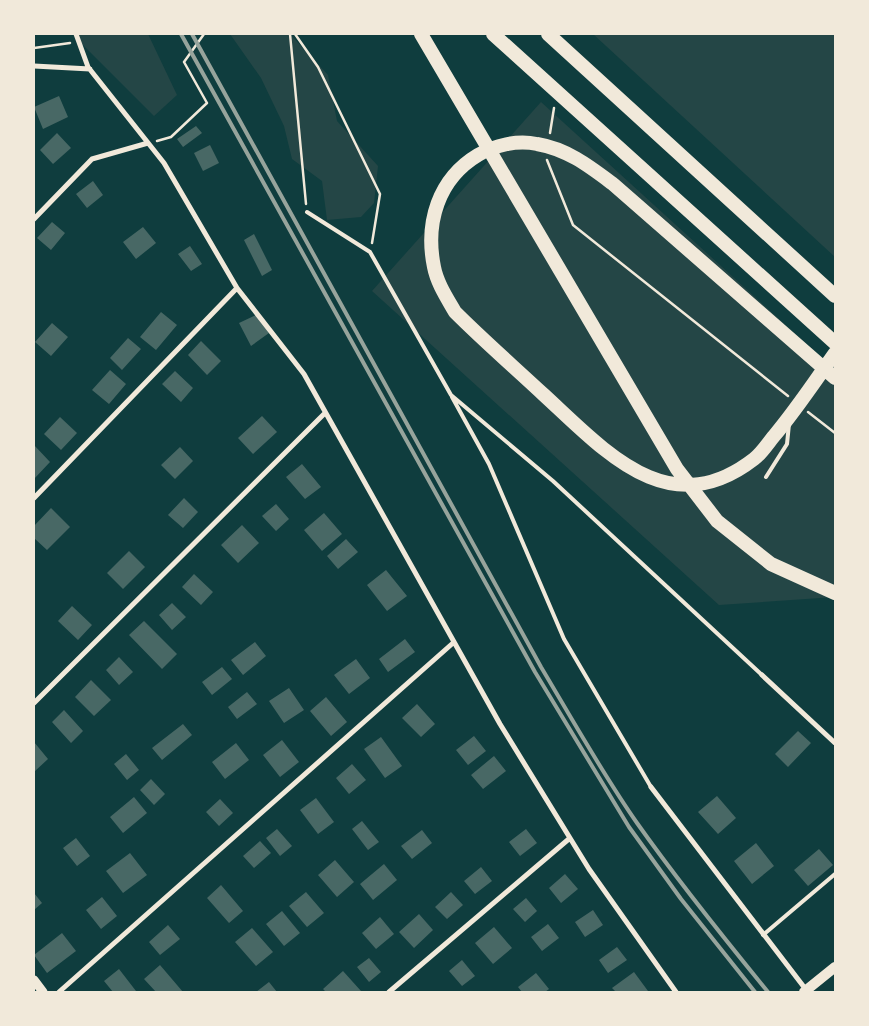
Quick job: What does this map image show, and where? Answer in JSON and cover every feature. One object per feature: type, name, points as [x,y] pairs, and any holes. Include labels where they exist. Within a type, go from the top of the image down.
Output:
[{"type":"highway","points":[[422,34],[677,469],[717,521],[771,564],[835,593]]},
{"type":"highway","points":[[493,34],[835,343]]},
{"type":"highway","points":[[548,34],[835,296]]},
{"type":"highway","points":[[835,353],[790,417],[756,457],[734,473],[693,485],[670,484],[624,466],[591,439],[455,312],[443,292],[434,268],[431,242],[433,218],[438,198],[450,178],[465,163],[489,149],[515,142],[535,143],[556,149],[580,160],[613,184],[835,378]]},
{"type":"main road","points":[[804,992],[832,970]]},
{"type":"street","points":[[76,34],[90,69],[164,163],[237,288],[304,374],[453,644],[570,838],[676,992]]},
{"type":"street","points":[[34,66],[90,69]]},
{"type":"street","points":[[34,219],[92,159],[148,143]]},
{"type":"street","points":[[34,498],[237,288]]},
{"type":"street","points":[[34,703],[326,413]]},
{"type":"street","points":[[59,992],[453,644]]},
{"type":"street","points":[[762,675],[835,743]]},
{"type":"street","points":[[651,787],[808,992]]},
{"type":"street","points":[[389,992],[570,838]]},
{"type":"lane","points":[[307,212],[370,252],[490,464],[564,639],[651,787]]},
{"type":"lane","points":[[451,395],[553,481],[762,675]]},
{"type":"lane","points":[[766,478],[787,444],[790,417]]},
{"type":"lane","points":[[763,935],[835,874]]},
{"type":"path","points":[[148,143],[171,137],[207,103],[184,62],[204,34]]},
{"type":"path","points":[[290,34],[307,212]]},
{"type":"path","points":[[295,34],[318,67],[380,194],[370,252]]},
{"type":"path","points":[[34,48],[79,42]]},
{"type":"path","points":[[549,142],[554,107]]},
{"type":"path","points":[[548,151],[547,160],[573,225],[790,398]]},
{"type":"path","points":[[805,410],[835,433]]},
{"type":"shaded area","points":[[72,34],[148,34],[177,95],[154,116]]},
{"type":"shaded area","points":[[230,34],[290,34],[328,75],[337,121],[378,166],[374,203],[361,217],[327,220],[322,181],[292,159],[284,126],[261,78]]},
{"type":"shaded area","points":[[593,34],[835,34],[835,257]]},
{"type":"shaded area","points":[[541,102],[835,370],[835,597],[719,605],[372,291]]},
{"type":"building","points":[[59,96],[68,117],[43,129],[34,107]]},
{"type":"building","points":[[196,126],[202,133],[183,147],[177,139]]},
{"type":"building","points":[[57,133],[71,148],[53,164],[40,150]]},
{"type":"building","points":[[210,145],[219,163],[203,171],[194,153]]},
{"type":"building","points":[[93,181],[103,195],[87,208],[76,194]]},
{"type":"building","points":[[52,222],[65,233],[51,250],[37,238]]},
{"type":"building","points":[[143,227],[156,243],[136,259],[123,242]]},
{"type":"building","points":[[254,234],[272,270],[262,276],[244,240]]},
{"type":"building","points":[[190,246],[202,264],[191,271],[178,254]]},
{"type":"building","points":[[161,312],[177,325],[156,350],[140,337]]},
{"type":"building","points":[[258,314],[269,333],[251,346],[239,323]]},
{"type":"building","points":[[52,323],[68,337],[51,356],[35,342]]},
{"type":"building","points":[[128,338],[141,349],[122,370],[110,358]]},
{"type":"building","points":[[201,341],[221,361],[207,375],[188,355]]},
{"type":"building","points":[[110,370],[126,384],[109,404],[92,390]]},
{"type":"building","points":[[175,371],[193,388],[181,402],[162,384]]},
{"type":"building","points":[[262,416],[277,432],[253,454],[238,438]]},
{"type":"building","points":[[60,417],[77,433],[61,450],[44,434]]},
{"type":"building","points":[[34,445],[50,462],[34,479]]},
{"type":"building","points":[[180,447],[193,461],[175,479],[161,465]]},
{"type":"building","points":[[302,464],[321,487],[305,499],[286,477]]},
{"type":"building","points":[[184,498],[198,512],[183,528],[168,515]]},
{"type":"building","points":[[276,504],[289,519],[276,531],[262,516]]},
{"type":"building","points":[[51,508],[70,527],[47,550],[34,538],[34,526]]},
{"type":"building","points":[[324,513],[342,534],[322,551],[304,530]]},
{"type":"building","points":[[242,525],[259,543],[238,563],[221,545]]},
{"type":"building","points":[[346,539],[358,552],[338,569],[327,556]]},
{"type":"building","points":[[129,551],[145,567],[123,589],[107,573]]},
{"type":"building","points":[[386,570],[407,596],[387,611],[367,585]]},
{"type":"building","points":[[194,574],[213,592],[201,605],[182,587]]},
{"type":"building","points":[[172,603],[186,617],[172,630],[159,615]]},
{"type":"building","points":[[72,606],[92,625],[78,640],[58,621]]},
{"type":"building","points":[[144,621],[177,654],[162,669],[129,635]]},
{"type":"building","points":[[405,639],[415,652],[388,672],[379,659]]},
{"type":"building","points":[[255,642],[266,656],[243,675],[231,660]]},
{"type":"building","points":[[119,657],[133,672],[119,685],[106,670]]},
{"type":"building","points":[[356,659],[370,678],[349,694],[334,675]]},
{"type":"building","points":[[222,667],[232,679],[212,695],[202,682]]},
{"type":"building","points":[[91,680],[111,700],[94,716],[75,697]]},
{"type":"building","points":[[289,688],[304,710],[284,723],[269,701]]},
{"type":"building","points":[[247,692],[257,704],[237,719],[228,707]]},
{"type":"building","points":[[326,697],[347,722],[331,736],[310,711]]},
{"type":"building","points":[[417,704],[435,724],[421,737],[402,718]]},
{"type":"building","points":[[64,710],[83,731],[71,743],[52,722]]},
{"type":"building","points":[[183,724],[192,735],[162,760],[152,748]]},
{"type":"building","points":[[798,731],[811,743],[788,767],[775,754]]},
{"type":"building","points":[[474,736],[486,751],[468,765],[456,750]]},
{"type":"building","points":[[381,737],[402,766],[385,778],[364,749]]},
{"type":"building","points":[[282,740],[299,762],[280,777],[263,755]]},
{"type":"building","points":[[34,742],[48,759],[34,772]]},
{"type":"building","points":[[236,743],[249,760],[225,779],[212,762]]},
{"type":"building","points":[[126,754],[139,770],[127,780],[114,764]]},
{"type":"building","points":[[494,756],[506,771],[483,789],[471,775]]},
{"type":"building","points":[[352,764],[366,780],[349,794],[336,778]]},
{"type":"building","points":[[151,779],[165,794],[154,805],[140,790]]},
{"type":"building","points":[[717,796],[736,818],[718,834],[698,812]]},
{"type":"building","points":[[134,797],[147,813],[123,833],[110,817]]},
{"type":"building","points":[[316,798],[334,822],[318,834],[300,810]]},
{"type":"building","points":[[220,799],[233,813],[219,826],[206,812]]},
{"type":"building","points":[[362,821],[379,842],[368,850],[352,829]]},
{"type":"building","points":[[277,829],[292,846],[280,856],[266,838]]},
{"type":"building","points":[[526,829],[537,843],[520,856],[509,842]]},
{"type":"building","points":[[422,830],[432,843],[412,859],[401,846]]},
{"type":"building","points":[[76,838],[90,856],[77,866],[63,848]]},
{"type":"building","points":[[260,841],[271,853],[254,868],[243,856]]},
{"type":"building","points":[[756,843],[774,866],[752,884],[734,861]]},
{"type":"building","points":[[819,849],[833,865],[808,886],[794,870]]},
{"type":"building","points":[[130,853],[147,875],[123,893],[106,871]]},
{"type":"building","points":[[335,860],[354,882],[337,897],[318,875]]},
{"type":"building","points":[[384,864],[397,880],[373,900],[360,884]]},
{"type":"building","points":[[481,867],[492,881],[475,894],[464,881]]},
{"type":"building","points":[[565,874],[578,889],[561,903],[549,888]]},
{"type":"building","points":[[221,885],[243,911],[229,923],[207,898]]},
{"type":"building","points":[[306,892],[324,913],[307,927],[289,906]]},
{"type":"building","points":[[451,892],[463,905],[447,919],[435,907]]},
{"type":"building","points":[[34,893],[42,903],[34,910]]},
{"type":"building","points":[[102,897],[117,916],[101,929],[86,910]]},
{"type":"building","points":[[526,898],[537,911],[525,922],[513,909]]},
{"type":"building","points":[[593,910],[603,925],[585,937],[575,922]]},
{"type":"building","points":[[282,911],[300,933],[284,946],[266,924]]},
{"type":"building","points":[[419,914],[433,930],[414,948],[399,932]]},
{"type":"building","points":[[380,917],[394,934],[376,949],[362,933]]},
{"type":"building","points":[[548,924],[559,938],[542,951],[531,937]]},
{"type":"building","points":[[168,925],[180,939],[160,955],[149,942]]},
{"type":"building","points":[[494,927],[512,948],[493,964],[475,943]]},
{"type":"building","points":[[252,928],[273,952],[256,966],[235,942]]},
{"type":"building","points":[[62,933],[76,951],[47,973],[34,955]]},
{"type":"building","points":[[617,947],[627,960],[608,973],[599,960]]},
{"type":"building","points":[[369,958],[381,972],[369,982],[357,967]]},
{"type":"building","points":[[462,960],[475,976],[462,986],[449,971]]},
{"type":"building","points":[[160,965],[183,992],[156,992],[144,979]]},
{"type":"building","points":[[119,969],[136,991],[113,992],[104,981]]},
{"type":"building","points":[[343,971],[361,991],[326,992],[323,989]]},
{"type":"building","points":[[634,972],[648,991],[616,992],[612,988]]},
{"type":"building","points":[[536,973],[549,989],[545,992],[522,992],[518,987]]},
{"type":"building","points":[[269,982],[277,992],[256,992]]},
{"type":"railway","points":[[181,34],[535,672],[629,827],[681,899],[755,992]]},
{"type":"railway","points":[[192,34],[541,667],[588,746],[624,804],[653,845],[701,909],[768,992]]}]
